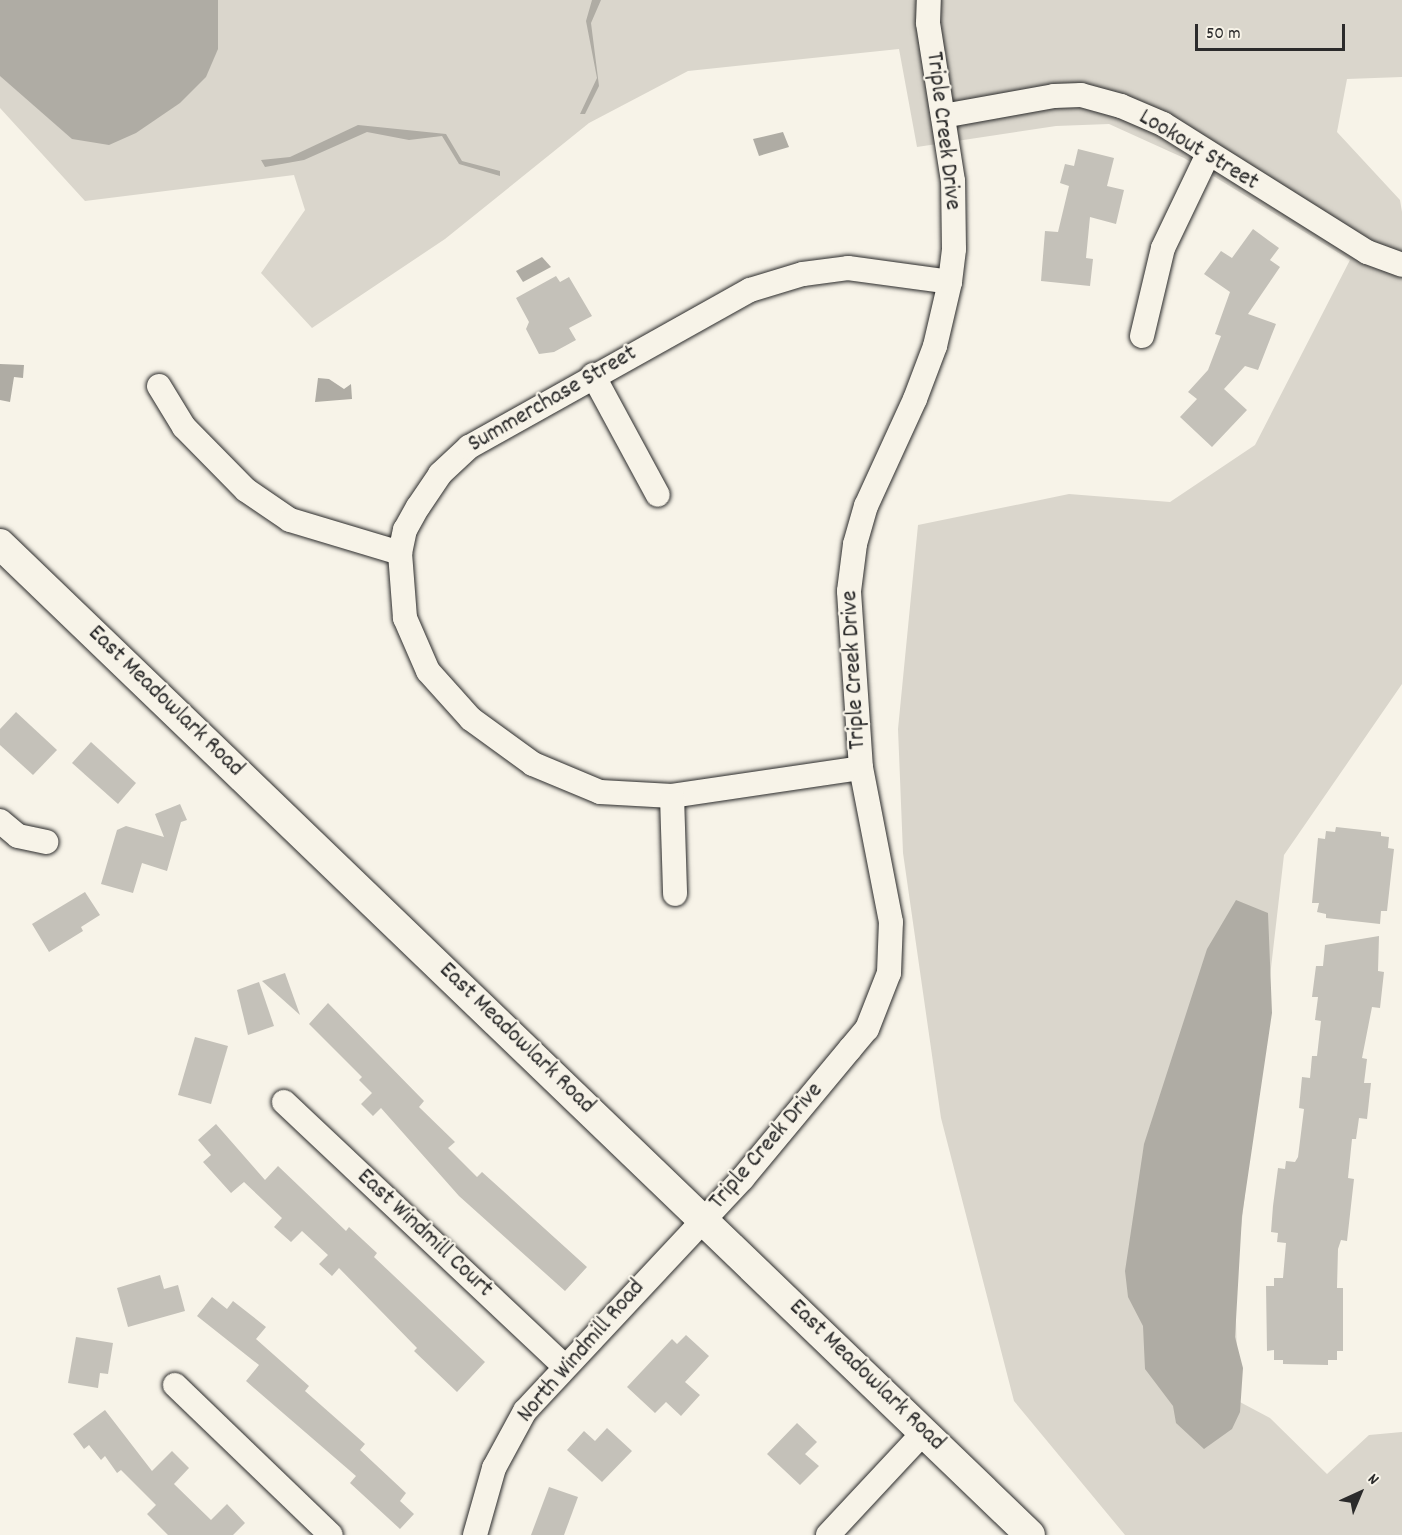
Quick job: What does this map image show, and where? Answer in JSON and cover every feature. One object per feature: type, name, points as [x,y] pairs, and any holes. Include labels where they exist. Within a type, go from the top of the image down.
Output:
[{"type":"main road","name":"East Meadowlark Road","points":[[0,544],[1030,1535]]},
{"type":"street","name":"Triple Creek Drive","points":[[704,1220],[867,1029],[879,1005],[889,973],[891,922],[861,768],[850,652],[849,591],[855,544],[866,506],[925,373],[950,282],[954,249],[953,181],[928,23],[929,0]]},
{"type":"street","name":"Lookout Street","points":[[943,116],[973,108],[1080,95],[1163,124],[1367,252],[1402,265]]},
{"type":"street","points":[[1142,336],[1163,248],[1208,154]]},
{"type":"street","name":"Summerchase Street","points":[[861,768],[672,796],[600,792],[533,764],[471,719],[428,671],[412,640],[405,618],[400,553],[405,530],[418,507],[440,474],[468,447],[593,375],[750,290],[782,279],[848,268],[950,282]]},
{"type":"street","points":[[593,375],[658,495]]},
{"type":"street","points":[[159,386],[184,427],[246,490],[290,520],[400,553]]},
{"type":"street","points":[[672,796],[675,894]]},
{"type":"street","points":[[0,821],[18,836],[46,842]]},
{"type":"street","name":"East Windmill Court","points":[[284,1102],[564,1366]]},
{"type":"street","name":"North Windmill Road","points":[[475,1535],[494,1468],[525,1411],[564,1366],[704,1220]]},
{"type":"street","points":[[175,1385],[331,1535]]},
{"type":"street","points":[[828,1535],[924,1432]]},
{"type":"shaded area","points":[[0,0],[1402,0],[1402,77],[1347,79],[1337,132],[1400,200],[1402,212],[1402,684],[1284,855],[1235,1280],[1238,1401],[1270,1418],[1327,1474],[1369,1435],[1402,1432],[1402,1535],[1125,1535],[1014,1401],[941,1118],[903,853],[898,729],[918,525],[1069,494],[1170,502],[1255,445],[1350,260],[1184,158],[1109,124],[1056,126],[917,147],[899,49],[688,71],[589,123],[445,239],[312,328],[261,273],[305,210],[294,175],[85,201],[0,108]]},
{"type":"shaded area","points":[[0,0],[218,0],[218,49],[206,77],[180,103],[136,133],[109,145],[72,139],[0,76]]},
{"type":"shaded area","points":[[592,0],[601,0],[591,23],[599,86],[585,114],[580,114],[597,78],[586,21]]},
{"type":"shaded area","points":[[358,125],[446,134],[462,161],[500,171],[500,176],[459,164],[442,136],[409,140],[367,132],[304,160],[265,167],[261,160],[290,157]]},
{"type":"shaded area","points":[[783,132],[789,147],[759,156],[753,139]]},
{"type":"shaded area","points":[[542,257],[551,267],[523,282],[516,271]]},
{"type":"shaded area","points":[[0,364],[24,365],[23,378],[14,377],[10,402],[0,400]]},
{"type":"shaded area","points":[[318,378],[329,379],[344,389],[351,384],[352,399],[315,402]]},
{"type":"shaded area","points":[[1236,900],[1268,913],[1272,1013],[1242,1216],[1235,1337],[1243,1368],[1240,1412],[1232,1429],[1204,1449],[1176,1423],[1173,1406],[1145,1369],[1143,1326],[1128,1297],[1125,1271],[1144,1144],[1207,949]]},
{"type":"building","points":[[1078,149],[1114,158],[1107,186],[1124,190],[1116,224],[1090,217],[1086,258],[1093,259],[1090,286],[1041,281],[1045,231],[1058,232],[1069,186],[1060,183],[1065,164],[1074,166]]},
{"type":"building","points":[[1253,229],[1279,248],[1270,260],[1280,267],[1248,314],[1276,324],[1258,370],[1245,366],[1224,389],[1247,410],[1212,447],[1180,417],[1197,399],[1188,392],[1208,370],[1221,336],[1215,334],[1230,292],[1204,274],[1221,251],[1232,258]]},
{"type":"building","points":[[556,276],[560,282],[569,277],[592,316],[569,328],[576,340],[554,352],[539,354],[526,329],[529,322],[516,298]]},
{"type":"building","points":[[16,712],[57,750],[33,775],[0,745],[0,729]]},
{"type":"building","points":[[91,742],[136,783],[118,804],[72,763]]},
{"type":"building","points":[[180,804],[187,820],[181,822],[167,871],[142,863],[133,893],[101,884],[117,830],[126,826],[164,837],[155,814]]},
{"type":"building","points":[[1336,827],[1381,832],[1381,836],[1389,837],[1388,848],[1394,849],[1387,911],[1381,911],[1380,924],[1326,918],[1326,914],[1317,912],[1319,903],[1312,903],[1318,838],[1325,839],[1326,831],[1335,832]]},
{"type":"building","points":[[85,892],[100,915],[81,927],[83,931],[49,952],[32,924]]},
{"type":"building","points":[[1379,936],[1378,971],[1384,972],[1380,1008],[1372,1007],[1362,1058],[1367,1059],[1364,1083],[1371,1083],[1367,1119],[1359,1118],[1356,1139],[1352,1139],[1348,1178],[1354,1179],[1347,1241],[1341,1240],[1338,1249],[1337,1288],[1343,1288],[1343,1351],[1337,1351],[1337,1360],[1328,1360],[1328,1365],[1283,1364],[1283,1360],[1274,1360],[1274,1350],[1267,1351],[1266,1286],[1274,1286],[1274,1278],[1283,1278],[1286,1243],[1277,1242],[1278,1233],[1271,1232],[1273,1206],[1278,1168],[1285,1169],[1286,1161],[1295,1162],[1298,1157],[1304,1109],[1299,1108],[1302,1077],[1310,1078],[1312,1056],[1317,1056],[1321,1021],[1315,1020],[1318,997],[1312,997],[1316,966],[1323,966],[1325,945]]},
{"type":"building","points":[[285,973],[300,1015],[262,981]]},
{"type":"building","points":[[259,982],[274,1026],[248,1035],[237,990]]},
{"type":"building","points":[[328,1003],[424,1101],[419,1107],[455,1142],[448,1148],[477,1177],[482,1172],[587,1267],[565,1291],[459,1196],[381,1108],[373,1116],[361,1104],[372,1093],[359,1080],[362,1077],[309,1024]]},
{"type":"building","points":[[195,1037],[228,1046],[211,1104],[178,1095]]},
{"type":"building","points":[[216,1124],[265,1180],[278,1166],[346,1231],[349,1227],[377,1253],[374,1257],[485,1362],[457,1392],[414,1351],[417,1348],[339,1268],[332,1276],[319,1264],[328,1255],[302,1231],[291,1242],[274,1227],[282,1218],[244,1182],[231,1193],[203,1162],[211,1155],[198,1140]]},
{"type":"building","points":[[160,1275],[164,1289],[178,1285],[185,1311],[128,1327],[117,1288]]},
{"type":"building","points":[[212,1297],[227,1309],[233,1301],[266,1327],[256,1339],[309,1386],[305,1391],[365,1444],[360,1450],[406,1493],[400,1501],[414,1514],[400,1529],[350,1483],[356,1476],[246,1381],[259,1365],[197,1316]]},
{"type":"building","points":[[686,1335],[709,1356],[685,1382],[700,1395],[681,1416],[666,1402],[655,1413],[627,1387],[672,1339],[677,1344]]},
{"type":"building","points":[[76,1337],[113,1343],[108,1374],[100,1373],[98,1388],[68,1383]]},
{"type":"building","points":[[105,1410],[152,1471],[172,1451],[189,1468],[174,1484],[211,1520],[227,1504],[245,1523],[233,1535],[168,1535],[147,1514],[156,1505],[121,1470],[117,1473],[105,1456],[101,1460],[89,1445],[84,1449],[73,1434]]},
{"type":"building","points":[[797,1423],[817,1442],[805,1454],[819,1466],[800,1485],[767,1454]]},
{"type":"building","points":[[607,1428],[632,1451],[602,1482],[567,1450],[584,1431],[595,1441]]},
{"type":"building","points":[[549,1487],[578,1497],[564,1535],[531,1535]]}]
